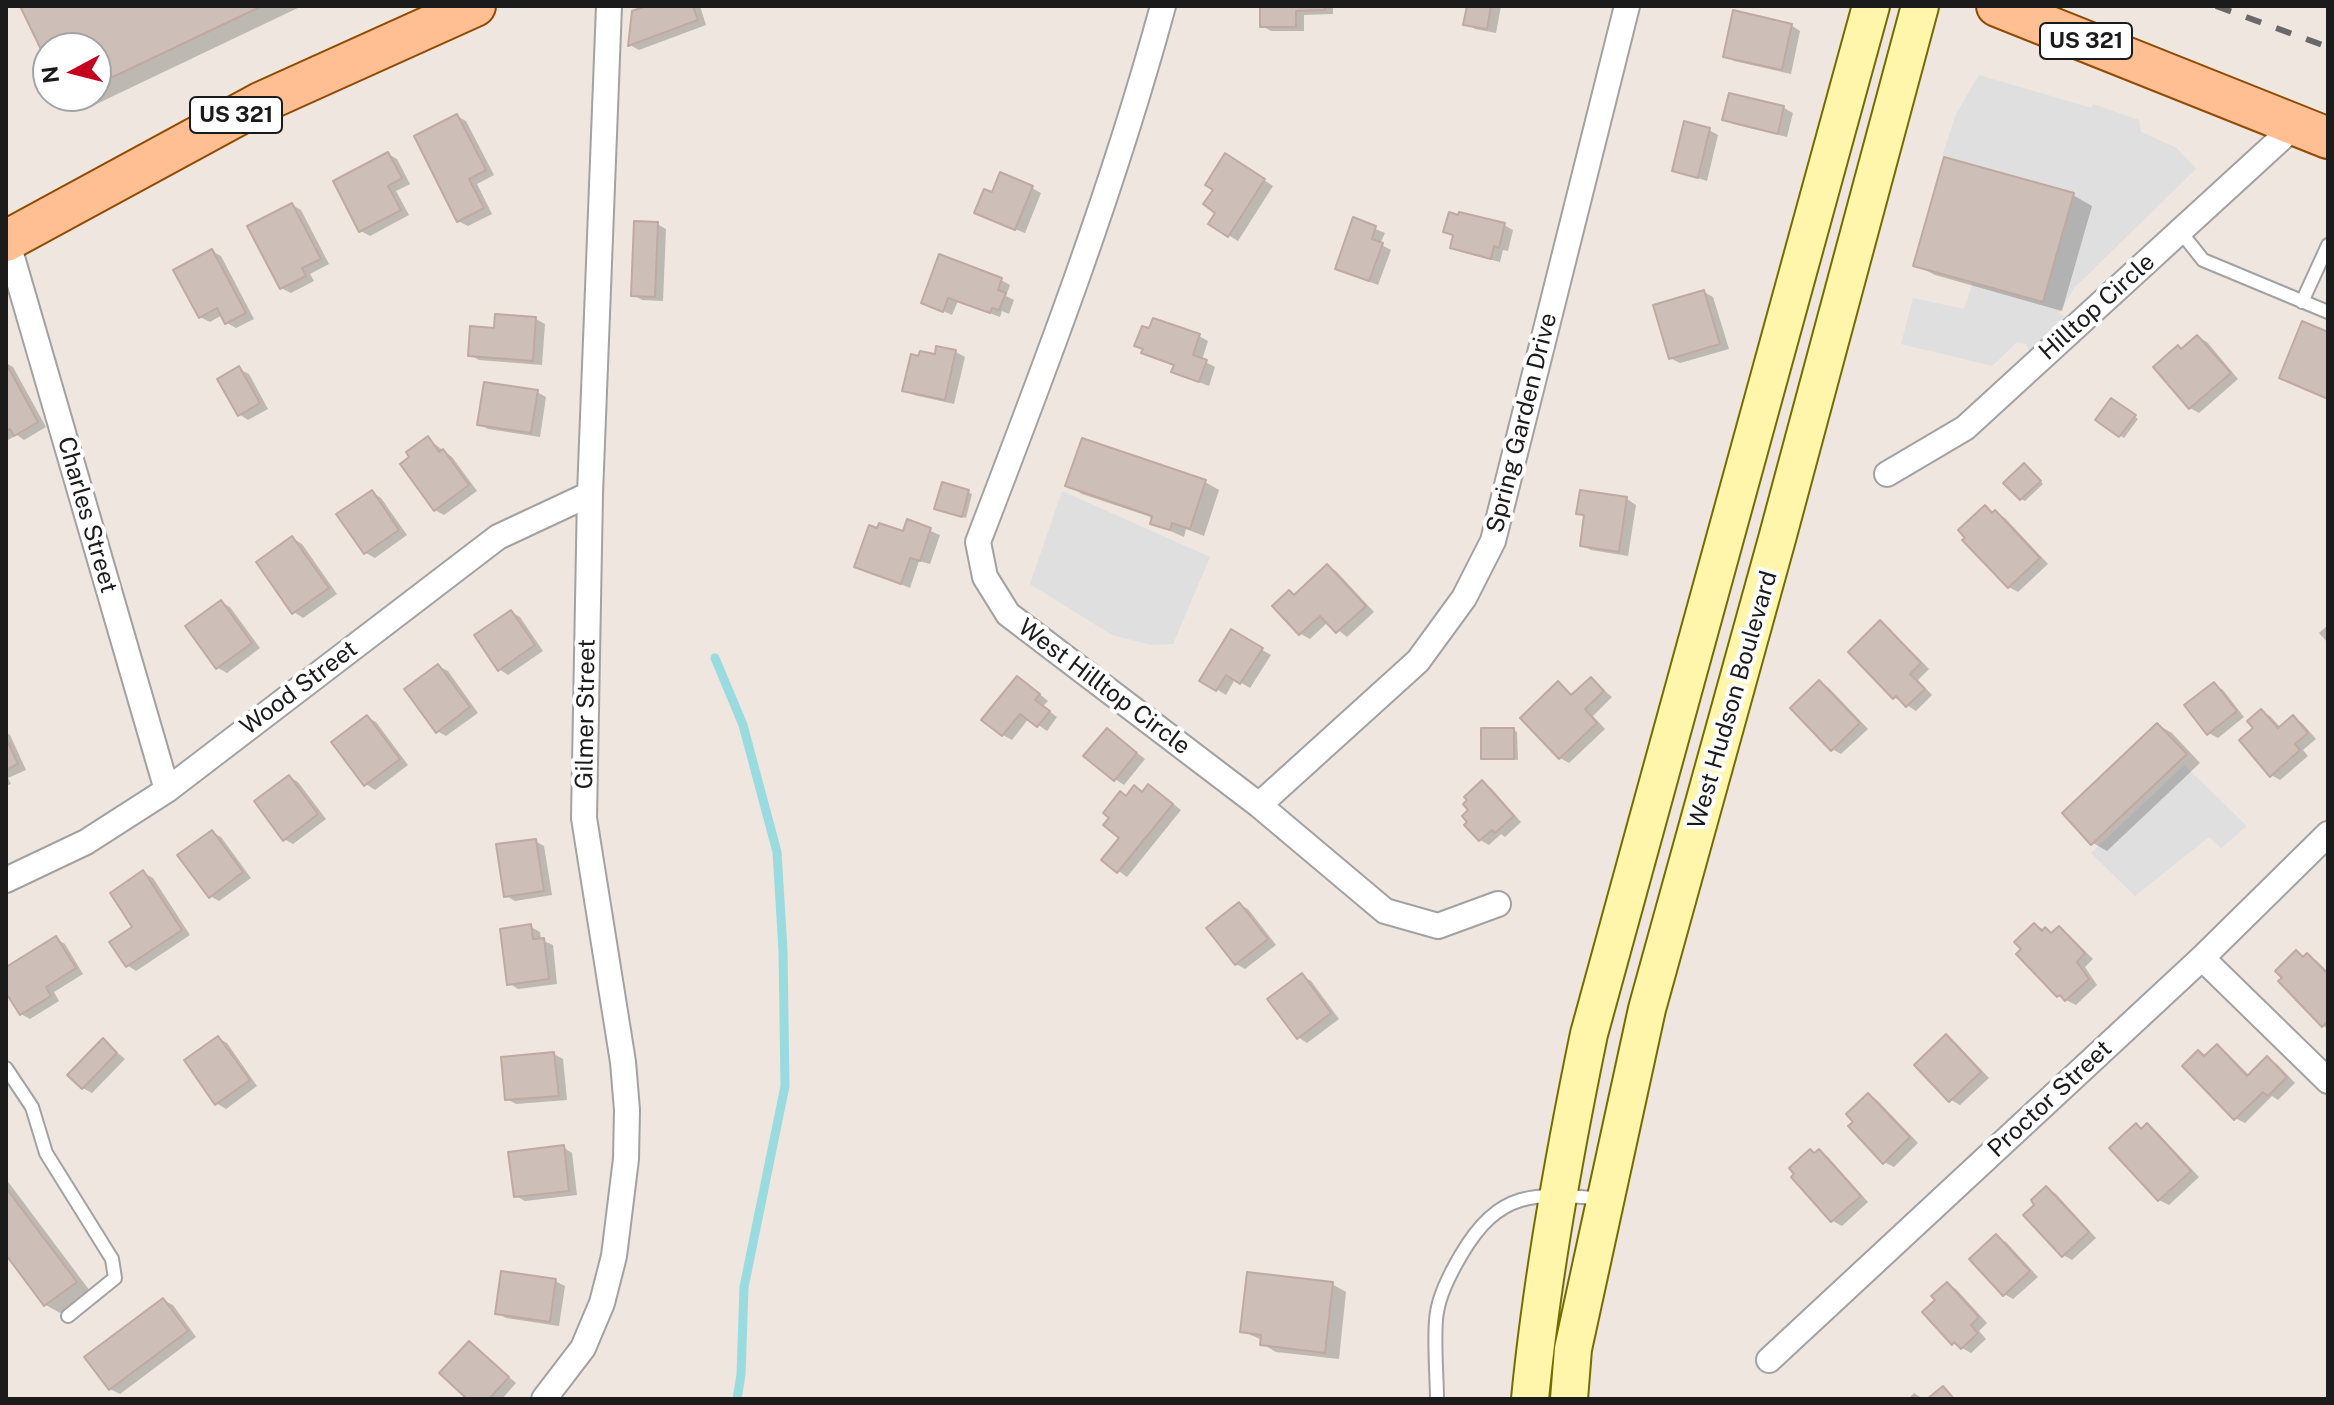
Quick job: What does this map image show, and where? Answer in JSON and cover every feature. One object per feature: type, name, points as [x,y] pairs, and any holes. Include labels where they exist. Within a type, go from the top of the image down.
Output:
[{"type":"main road","name":"US 321","points":[[7,240],[260,103],[475,6]]},
{"type":"main road","name":"West Hudson Boulevard","points":[[1530,1399],[1537,1323],[1557,1194],[1600,993],[1871,6]]},
{"type":"main road","name":"West Hudson Boulevard","points":[[1569,1399],[1573,1349],[1647,1009],[1920,6]]},
{"type":"main road","name":"US 321","points":[[1997,6],[2312,131]]},
{"type":"street","name":"Gilmer Street","points":[[544,1399],[583,1348],[602,1303],[614,1256],[626,1159],[627,1110],[623,1062],[584,818],[590,494],[609,6]]},
{"type":"street","name":"West Hilltop Circle","points":[[1163,6],[1134,112],[1065,314],[978,542],[985,577],[1008,614],[1259,805],[1385,911],[1438,926],[1498,904]]},
{"type":"street","name":"Spring Garden Drive","points":[[1259,805],[1418,661],[1464,598],[1493,541],[1627,6]]},
{"type":"street","name":"Hilltop Circle","points":[[1887,474],[1965,428],[2180,231],[2312,131]]},
{"type":"street","name":"Charles Street","points":[[7,240],[167,790]]},
{"type":"street","name":"Wood Street","points":[[6,880],[86,842],[167,790],[498,537],[590,494]]},
{"type":"street","name":"Proctor Street","points":[[1769,1360],[2202,958],[2328,834]]},
{"type":"street","points":[[2202,958],[2328,1081]]},
{"type":"lane","points":[[2180,231],[2203,260],[2328,312]]},
{"type":"lane","points":[[2302,302],[2324,260],[2328,245]]},
{"type":"lane","points":[[6,1068],[32,1107],[46,1153],[112,1259],[115,1278],[68,1316]]},
{"type":"lane","points":[[1437,1399],[1437,1312],[1450,1274],[1469,1242],[1504,1205],[1519,1199],[1557,1194],[1605,1199]]},
{"type":"shaded area","points":[[1979,75],[2092,108],[2093,104],[2139,120],[2141,132],[2177,148],[2196,169],[2074,288],[2059,313],[2070,320],[2031,355],[2026,344],[2016,343],[1992,366],[1901,344],[1913,298],[1964,309],[1973,282],[2043,301],[2073,194],[1942,156],[1956,114]]},
{"type":"shaded area","points":[[1062,491],[1210,557],[1173,644],[1151,645],[1112,635],[1030,584]]},
{"type":"shaded area","points":[[2184,765],[2247,826],[2221,848],[2209,837],[2135,896],[2091,853]]},
{"type":"building","points":[[20,6],[262,6],[112,77],[112,32],[33,32]]},
{"type":"building","points":[[646,6],[693,6],[698,20],[628,46],[632,11]]},
{"type":"building","points":[[1260,6],[1325,6],[1325,10],[1296,11],[1296,27],[1260,27]]},
{"type":"building","points":[[1467,6],[1491,6],[1487,29],[1463,25]]},
{"type":"building","points":[[1733,10],[1792,24],[1782,70],[1723,57]]},
{"type":"building","points":[[1729,93],[1784,106],[1778,134],[1722,120]]},
{"type":"building","points":[[457,114],[486,170],[469,179],[484,208],[457,222],[414,136]]},
{"type":"building","points":[[1684,121],[1710,128],[1698,178],[1672,171]]},
{"type":"building","points":[[388,152],[402,178],[388,186],[401,210],[359,232],[333,181]]},
{"type":"building","points":[[1225,153],[1265,179],[1228,237],[1208,224],[1215,213],[1203,204],[1213,190],[1205,185]]},
{"type":"building","points":[[1944,157],[2074,193],[2043,302],[1913,266]]},
{"type":"building","points":[[1000,172],[1033,186],[1015,230],[974,213],[984,189],[992,192]]},
{"type":"building","points":[[292,203],[321,259],[302,268],[306,276],[280,289],[247,226]]},
{"type":"building","points":[[1449,212],[1505,223],[1499,248],[1494,246],[1491,259],[1450,248],[1453,235],[1443,232]]},
{"type":"building","points":[[1353,217],[1376,226],[1372,239],[1383,243],[1369,281],[1335,269]]},
{"type":"building","points":[[634,221],[658,222],[655,297],[631,296]]},
{"type":"building","points":[[212,249],[246,313],[225,324],[217,308],[199,318],[173,270]]},
{"type":"building","points":[[939,254],[1002,278],[998,290],[1006,293],[999,310],[992,308],[990,313],[948,298],[943,312],[921,303]]},
{"type":"building","points":[[1704,290],[1720,344],[1669,359],[1653,305]]},
{"type":"building","points":[[495,314],[536,317],[533,361],[468,356],[470,326],[494,328]]},
{"type":"building","points":[[1153,318],[1200,334],[1193,355],[1207,360],[1199,382],[1171,372],[1174,365],[1141,353],[1143,349],[1134,346],[1142,326],[1149,328]]},
{"type":"building","points":[[2302,321],[2328,332],[2328,399],[2279,378]]},
{"type":"building","points":[[2197,335],[2231,373],[2189,409],[2153,367],[2178,345],[2181,349]]},
{"type":"building","points":[[936,346],[956,350],[945,400],[902,391],[911,354],[918,356],[920,351],[935,354]]},
{"type":"building","points":[[6,363],[38,422],[14,436],[10,429],[6,431]]},
{"type":"building","points":[[239,366],[260,403],[238,416],[217,379]]},
{"type":"building","points":[[484,382],[538,390],[531,433],[477,425]]},
{"type":"building","points":[[2111,398],[2136,415],[2119,437],[2095,420]]},
{"type":"building","points":[[428,436],[439,452],[443,449],[469,485],[434,511],[400,464],[409,457],[406,452]]},
{"type":"building","points":[[1082,438],[1206,480],[1190,529],[1172,523],[1170,530],[1150,524],[1152,516],[1065,486]]},
{"type":"building","points":[[2024,463],[2041,481],[2020,500],[2003,483]]},
{"type":"building","points":[[942,482],[969,490],[962,517],[934,509]]},
{"type":"building","points":[[372,490],[399,530],[364,554],[336,514]]},
{"type":"building","points":[[1580,490],[1627,497],[1619,552],[1580,546],[1584,515],[1576,514]]},
{"type":"building","points":[[1985,505],[1992,513],[1995,510],[2040,558],[2008,588],[1962,540],[1965,538],[1958,530]]},
{"type":"building","points":[[907,519],[931,528],[920,561],[910,558],[901,584],[854,567],[869,525],[877,528],[879,523],[903,531]]},
{"type":"building","points":[[292,536],[329,588],[292,614],[256,562]]},
{"type":"building","points":[[1327,564],[1366,606],[1336,633],[1320,616],[1299,635],[1272,606],[1289,590],[1294,595]]},
{"type":"building","points":[[221,600],[252,643],[216,669],[185,626]]},
{"type":"building","points":[[511,610],[535,645],[498,671],[474,635]]},
{"type":"building","points":[[1880,620],[1921,663],[1910,674],[1925,689],[1906,707],[1896,696],[1893,699],[1848,652]]},
{"type":"building","points":[[1231,629],[1263,648],[1240,684],[1226,675],[1216,691],[1199,681]]},
{"type":"building","points":[[438,664],[470,707],[436,733],[404,689]]},
{"type":"building","points":[[1017,676],[1040,694],[1035,700],[1050,711],[1037,727],[1020,714],[1002,736],[981,720]]},
{"type":"building","points":[[1591,677],[1604,691],[1585,709],[1597,723],[1559,759],[1520,718],[1558,681],[1571,695]]},
{"type":"building","points":[[1819,680],[1860,723],[1831,751],[1790,708]]},
{"type":"building","points":[[2214,682],[2237,711],[2207,735],[2184,705]]},
{"type":"building","points":[[2261,709],[2278,728],[2293,715],[2308,733],[2295,744],[2300,750],[2270,777],[2239,740],[2253,728],[2247,721]]},
{"type":"building","points":[[367,715],[400,759],[364,786],[331,742]]},
{"type":"building","points":[[2157,723],[2187,754],[2091,845],[2062,813]]},
{"type":"building","points":[[1107,728],[1137,753],[1114,781],[1083,756]]},
{"type":"building","points":[[1481,728],[1514,728],[1514,759],[1481,759]]},
{"type":"building","points":[[6,738],[18,764],[6,770]]},
{"type":"building","points":[[289,775],[318,814],[283,841],[254,801]]},
{"type":"building","points":[[1482,780],[1514,816],[1495,833],[1492,830],[1479,841],[1464,825],[1467,822],[1462,816],[1468,810],[1463,804],[1467,800],[1464,797]]},
{"type":"building","points":[[1148,784],[1173,804],[1117,873],[1101,860],[1119,838],[1103,825],[1109,818],[1103,813],[1120,791],[1126,796],[1134,785],[1142,792]]},
{"type":"building","points":[[212,830],[243,872],[209,898],[177,855]]},
{"type":"building","points":[[536,839],[544,891],[504,897],[496,844]]},
{"type":"building","points":[[143,870],[182,930],[126,967],[109,942],[132,927],[110,893]]},
{"type":"building","points":[[1239,902],[1268,939],[1235,965],[1206,928]]},
{"type":"building","points":[[2034,923],[2042,931],[2045,927],[2051,933],[2059,926],[2085,953],[2077,962],[2089,979],[2065,1001],[2060,995],[2057,997],[2016,954],[2021,949],[2014,942]]},
{"type":"building","points":[[531,924],[533,939],[544,938],[549,979],[507,985],[500,929]]},
{"type":"building","points":[[56,936],[76,968],[46,987],[51,996],[20,1015],[6,993],[6,967]]},
{"type":"building","points":[[2296,950],[2303,957],[2307,953],[2328,974],[2328,1021],[2322,1027],[2278,981],[2282,978],[2275,971]]},
{"type":"building","points":[[1302,973],[1331,1013],[1297,1039],[1267,999]]},
{"type":"building","points":[[1946,1034],[1981,1072],[1949,1102],[1914,1065]]},
{"type":"building","points":[[218,1036],[250,1080],[215,1105],[184,1060]]},
{"type":"building","points":[[103,1038],[117,1053],[82,1089],[67,1075]]},
{"type":"building","points":[[2217,1044],[2247,1076],[2267,1056],[2287,1077],[2268,1096],[2263,1092],[2234,1120],[2182,1066],[2198,1050],[2204,1056]]},
{"type":"building","points":[[554,1052],[559,1096],[505,1100],[501,1057]]},
{"type":"building","points":[[1868,1093],[1910,1137],[1883,1164],[1848,1126],[1853,1122],[1846,1114]]},
{"type":"building","points":[[2136,1123],[2141,1129],[2147,1123],[2191,1171],[2158,1201],[2109,1148]]},
{"type":"building","points":[[564,1145],[569,1191],[514,1197],[508,1152]]},
{"type":"building","points":[[1810,1149],[1814,1153],[1819,1149],[1861,1196],[1831,1222],[1791,1177],[1794,1174],[1789,1168]]},
{"type":"building","points":[[2046,1186],[2089,1232],[2062,1257],[2023,1215],[2034,1205],[2031,1200]]},
{"type":"building","points":[[6,1188],[77,1282],[44,1306],[6,1255]]},
{"type":"building","points":[[1996,1234],[2030,1271],[2003,1296],[1969,1259]]},
{"type":"building","points":[[501,1271],[556,1279],[550,1322],[495,1314]]},
{"type":"building","points":[[1247,1272],[1333,1282],[1325,1353],[1260,1345],[1261,1335],[1240,1332]]},
{"type":"building","points":[[1947,1282],[1979,1317],[1971,1325],[1978,1333],[1961,1349],[1954,1342],[1952,1345],[1922,1312],[1935,1300],[1931,1296]]},
{"type":"building","points":[[163,1298],[188,1331],[109,1390],[84,1357]]},
{"type":"building","points":[[469,1341],[509,1377],[489,1399],[467,1399],[439,1373]]},
{"type":"building","points":[[1943,1386],[1954,1399],[1927,1399]]},
{"type":"waterway","points":[[715,658],[743,725],[777,852],[783,950],[785,1086],[744,1287],[741,1375],[737,1399]]},
{"type":"railway","points":[[2216,6],[2328,47]]}]
